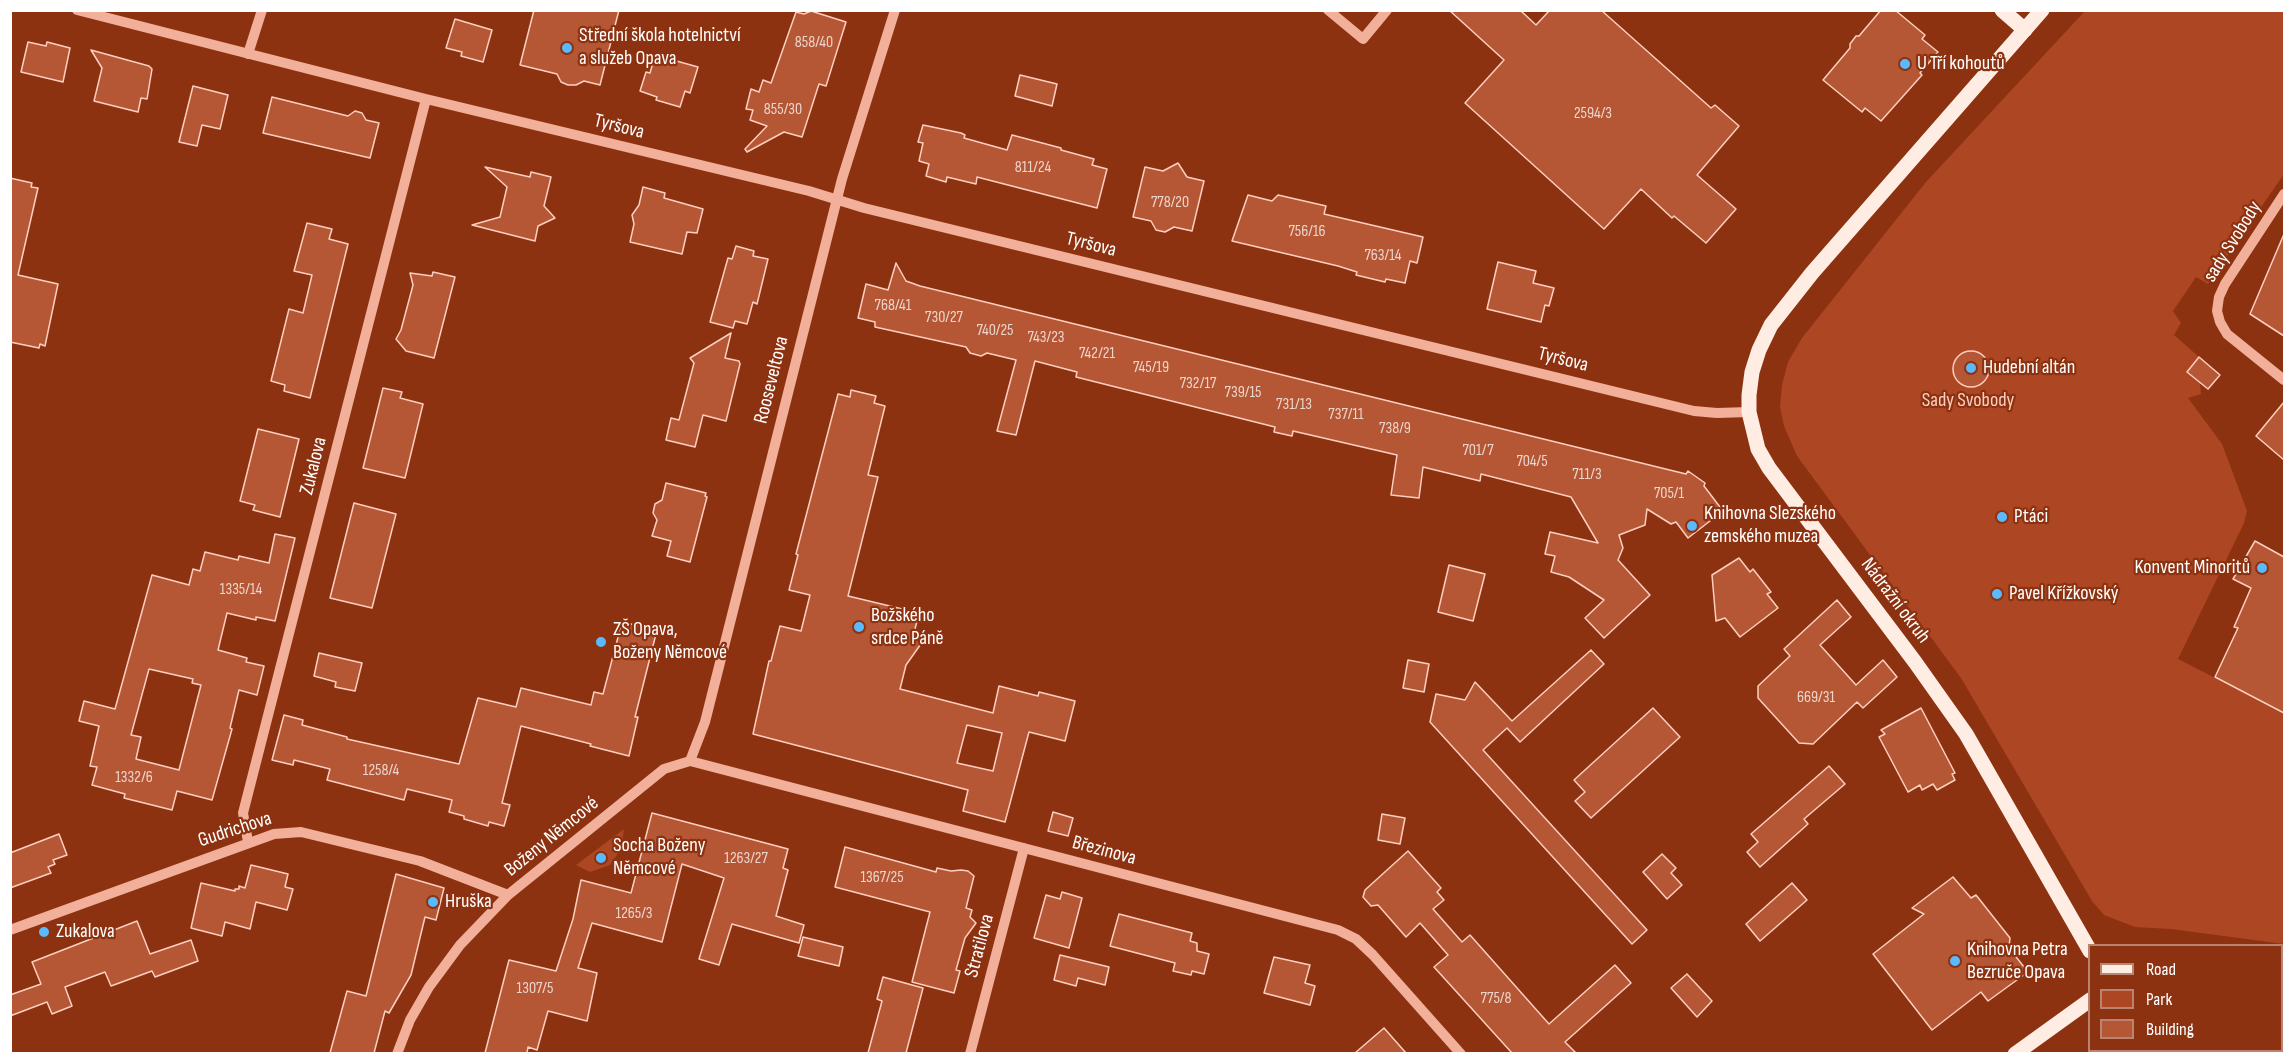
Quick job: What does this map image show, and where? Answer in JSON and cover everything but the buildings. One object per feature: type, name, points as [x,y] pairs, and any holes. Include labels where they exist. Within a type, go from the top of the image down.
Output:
[{"type":"main road","points":[[2002,10],[2025,30]]},
{"type":"main road","name":"Nádražní okruh","points":[[2042,10],[1812,273],[1771,325],[1752,372],[1749,412],[1758,449],[1768,468],[1915,662],[1966,734],[2088,948]]},
{"type":"main road","points":[[2015,1053],[2088,1001]]},
{"type":"street","name":"Tyršova","points":[[77,10],[426,99],[837,198],[864,208],[1694,411],[1749,412]]},
{"type":"street","points":[[248,54],[262,10]]},
{"type":"street","name":"Rooseveltova","points":[[690,761],[705,722],[837,198],[896,10]]},
{"type":"street","points":[[1328,10],[1363,39],[1387,10]]},
{"type":"street","name":"Zukalova","points":[[249,842],[243,813],[426,99]]},
{"type":"street","name":"sady Svobody","points":[[2284,194],[2225,284],[2219,297],[2217,311],[2227,334],[2284,380]]},
{"type":"street","name":"Březinova","points":[[690,761],[1338,930],[1356,939],[1461,1053]]},
{"type":"street","name":"Boženy Němcové","points":[[397,1053],[410,1020],[429,987],[460,945],[508,895],[664,769],[690,761]]},
{"type":"street","name":"Gudrichova","points":[[10,930],[249,842],[274,834],[302,832],[420,861],[508,895]]},
{"type":"street","name":"Stratilova","points":[[970,1053],[1024,848]]},
{"type":"green space","name":"Sady Svobody","points":[[2085,11],[2284,11],[2284,174],[2208,284],[2196,277],[2173,311],[2181,323],[2174,335],[2199,357],[2187,372],[2200,383],[2201,394],[2188,398],[2222,444],[2247,511],[2244,523],[2178,659],[2284,713],[2284,944],[2171,929],[2135,927],[2104,915],[2092,901],[1961,678],[1797,456],[1784,426],[1780,407],[1782,385],[1788,362],[1802,338],[1926,182]]},
{"type":"green space","points":[[624,829],[621,849],[610,865],[590,872],[576,865]]},
{"type":"place","name":"Střední škola hotelnictví a služeb Opava","points":[[567,48]]},
{"type":"place","name":"U Tří kohoutů","points":[[1905,64]]},
{"type":"place","name":"Hudební altán","points":[[1971,368]]},
{"type":"place","name":"Ptáci","points":[[2002,517]]},
{"type":"place","name":"Knihovna Slezského zemského muzea","points":[[1692,526]]},
{"type":"place","name":"Konvent Minoritů","points":[[2262,568]]},
{"type":"place","name":"Pavel Křížkovský","points":[[1997,594]]},
{"type":"place","name":"Božského srdce Páně","points":[[859,627]]},
{"type":"place","name":"ZŠ Opava, Boženy Němcové","points":[[601,642]]},
{"type":"place","name":"Socha Boženy Němcové","points":[[601,858]]},
{"type":"place","name":"Hruška","points":[[433,902]]},
{"type":"place","name":"Zukalova","points":[[44,932]]},
{"type":"place","name":"Knihovna Petra Bezruče Opava","points":[[1955,961]]}]
